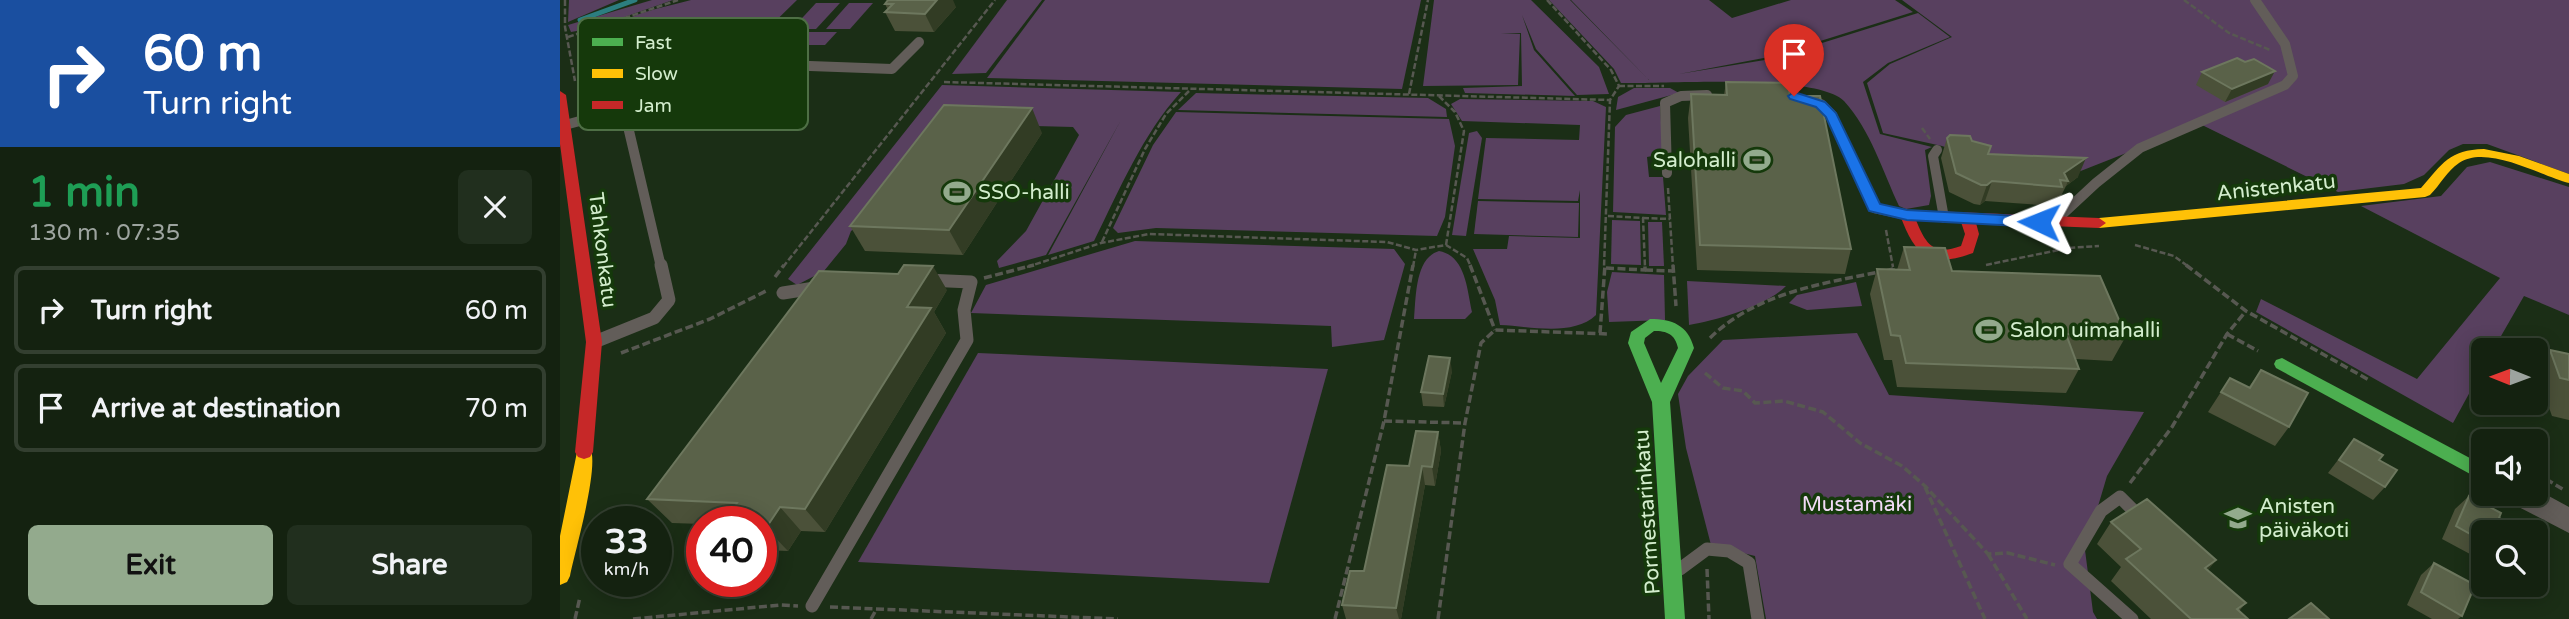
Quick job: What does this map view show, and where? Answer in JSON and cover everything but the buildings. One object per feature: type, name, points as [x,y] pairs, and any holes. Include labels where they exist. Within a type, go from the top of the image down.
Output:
[{"type":"street","name":"Tahkonkatu","points":[[560,95],[565,125],[569,215],[593,351],[581,486],[560,576]]},
{"type":"street","name":"Anistenkatu","points":[[1899,214],[1968,220],[2113,224],[2425,192],[2458,157],[2479,154],[2514,160],[2569,179]]},
{"type":"street","points":[[1899,214],[1914,240],[1925,252],[1939,256],[1956,256],[1968,249],[1972,234],[1968,220]]},
{"type":"street","points":[[2281,364],[2471,467]]},
{"type":"street","name":"Pormestarinkatu","points":[[1661,402],[1675,619]]},
{"type":"street","points":[[2541,506],[2569,521]]},
{"type":"lane","points":[[2053,222],[2140,148],[2285,85],[2293,76],[2291,61],[2281,36],[2255,0]]},
{"type":"lane","points":[[808,66],[892,69],[919,42]]},
{"type":"lane","points":[[1667,173],[1665,103],[1681,96],[1721,95]]},
{"type":"lane","points":[[1794,96],[1821,104],[1832,115],[1874,208],[1899,214]]},
{"type":"lane","points":[[565,125],[578,121]]},
{"type":"lane","points":[[593,351],[654,318],[669,300],[629,130]]},
{"type":"lane","points":[[1937,150],[1933,156],[1944,218]]},
{"type":"lane","points":[[812,606],[967,340],[964,310],[971,282],[916,280]]},
{"type":"lane","points":[[783,293],[836,285]]},
{"type":"lane","points":[[2132,619],[2070,564],[2101,511],[2120,497],[2158,534]]},
{"type":"lane","points":[[1673,574],[1707,549],[1729,551],[1749,563],[1758,619]]},
{"type":"path","points":[[629,18],[678,0]]},
{"type":"path","points":[[593,351],[621,354],[710,319],[765,290],[995,0]]},
{"type":"path","points":[[1409,94],[1428,0]]},
{"type":"path","points":[[1547,0],[1611,70],[1619,86]]},
{"type":"path","points":[[2184,0],[2229,33],[2291,61]]},
{"type":"path","points":[[568,37],[578,34]]},
{"type":"path","points":[[944,82],[1189,91],[1610,100]]},
{"type":"path","points":[[1619,86],[1671,86]]},
{"type":"path","points":[[1600,333],[1606,268],[1610,100],[1619,86]]},
{"type":"path","points":[[1775,86],[1810,89]]},
{"type":"path","points":[[1101,243],[1159,126],[1166,114],[1189,91]]},
{"type":"path","points":[[1438,95],[1455,112],[1464,131],[1446,245]]},
{"type":"path","points":[[1667,173],[1676,312]]},
{"type":"path","points":[[1707,342],[1722,322],[1796,289],[1893,269],[1885,234],[1899,214]]},
{"type":"path","points":[[1608,216],[1670,219]]},
{"type":"path","points":[[1643,218],[1645,270]]},
{"type":"path","points":[[971,282],[1040,264],[1101,243],[1149,234],[1387,242],[1416,250],[1446,245],[1467,258],[1495,330]]},
{"type":"path","points":[[2122,245],[2135,245],[2174,256],[2246,311],[2376,384]]},
{"type":"path","points":[[1973,265],[2000,264],[2068,248],[2109,246]]},
{"type":"path","points":[[1335,619],[1384,421],[1416,250]]},
{"type":"path","points":[[1606,268],[1673,271]]},
{"type":"path","points":[[765,290],[783,293]]},
{"type":"path","points":[[2120,497],[2172,427],[2227,334],[2246,311]]},
{"type":"path","points":[[1438,619],[1465,424],[1481,343],[1495,330],[1620,335]]},
{"type":"path","points":[[2227,334],[2281,364]]},
{"type":"path","points":[[1702,370],[1723,388],[1743,391],[1755,403],[1784,401],[1823,412],[1860,443],[1902,466],[1925,486],[1988,554],[2028,619]]},
{"type":"path","points":[[1384,421],[1465,424]]},
{"type":"path","points":[[2548,481],[2569,494]]},
{"type":"path","points":[[1925,486],[1985,619]]},
{"type":"path","points":[[1707,549],[1709,619]]},
{"type":"path","points":[[1988,554],[2008,550],[2041,564],[2070,564]]},
{"type":"path","points":[[633,619],[780,605],[1118,619]]},
{"type":"path","points":[[872,619],[876,610]]},
{"type":"green space","points":[[569,0],[619,0],[568,22]]},
{"type":"green space","points":[[652,0],[673,0],[622,18],[592,18]]},
{"type":"green space","points":[[691,0],[797,0],[779,18],[630,18]]},
{"type":"green space","points":[[1007,0],[1042,0],[986,73],[952,74]]},
{"type":"green space","points":[[1045,0],[1421,0],[1402,89],[987,78]]},
{"type":"green space","points":[[1434,0],[1531,0],[1599,67],[1609,94],[1577,95],[1536,49],[1522,15],[1534,50],[1575,96],[1465,93],[1463,88],[1522,86],[1521,33],[1501,34],[1520,34],[1518,85],[1423,86]]},
{"type":"green space","points":[[1549,0],[1570,0],[1649,80],[1571,0],[1709,0],[1732,18],[1791,0],[1895,0],[1913,12],[1769,57],[1679,74],[1771,59],[1918,13],[1950,37],[1888,63],[1863,82],[1880,134],[1932,147],[1925,150],[1931,196],[1929,205],[1906,209],[1899,206],[1861,124],[1844,101],[1828,92],[1773,83],[1621,83],[1614,69]]},
{"type":"green space","points":[[1902,0],[2569,0],[2569,174],[2487,144],[2463,144],[2449,150],[2424,175],[2404,184],[2338,192],[2200,124],[2068,176],[2007,167],[1942,146],[1883,133],[1867,83],[1890,64],[1952,37]]},
{"type":"green space","points":[[816,3],[840,3],[816,29],[808,29],[808,18],[802,18]]},
{"type":"green space","points":[[849,3],[873,3],[850,29],[826,29]]},
{"type":"green space","points":[[578,22],[578,31],[571,32],[568,25]]},
{"type":"green space","points":[[808,32],[837,32],[825,45],[808,45]]},
{"type":"green space","points":[[942,85],[1181,92],[1143,144],[1094,241],[1048,255],[1121,120],[1046,255],[999,268],[997,261],[1026,231],[1079,135],[1073,127],[958,124],[871,217],[851,231],[846,244],[824,271],[797,285],[788,279]]},
{"type":"green space","points":[[1634,88],[1670,88],[1679,93],[1616,110],[1618,97]]},
{"type":"green space","points":[[1196,93],[1428,98],[1446,109],[1447,117],[1178,110]]},
{"type":"green space","points":[[1460,99],[1593,101],[1606,107],[1596,315],[1586,322],[1550,329],[1500,325],[1495,300],[1473,249],[1507,249],[1509,236],[1580,238],[1580,190],[1578,201],[1478,199],[1486,138],[1579,140],[1580,125],[1462,121],[1451,104]]},
{"type":"green space","points":[[1660,106],[1663,154],[1647,157],[1649,177],[1663,177],[1666,215],[1613,212],[1615,127],[1626,115]]},
{"type":"green space","points":[[1176,112],[1449,119],[1455,146],[1445,217],[1437,236],[1156,228],[1118,233],[1113,228],[1153,145]]},
{"type":"green space","points":[[1477,131],[1482,138],[1466,236],[1452,235],[1469,133]]},
{"type":"green space","points":[[2490,162],[2569,187],[2569,315],[2524,296],[2500,338],[2471,338],[2471,390],[2453,423],[2256,312],[2261,299],[2417,379],[2500,278],[2361,206],[2441,196],[2467,167]]},
{"type":"green space","points":[[1478,201],[1579,203],[1578,237],[1474,234]]},
{"type":"green space","points":[[1612,220],[1640,221],[1641,265],[1611,264]]},
{"type":"green space","points":[[1648,222],[1662,222],[1664,266],[1649,266]]},
{"type":"green space","points":[[1135,241],[1394,249],[1405,264],[1384,340],[1332,347],[1331,326],[971,313],[986,285]]},
{"type":"green space","points":[[1439,251],[1455,260],[1464,275],[1472,312],[1465,319],[1414,319],[1416,290],[1421,270],[1425,261]]},
{"type":"green space","points":[[1612,272],[1664,275],[1665,320],[1609,322],[1607,292]]},
{"type":"green space","points":[[1687,281],[1786,286],[1754,306],[1689,325]]},
{"type":"green space","points":[[1856,282],[1862,306],[1807,310],[1789,303],[1797,295]]},
{"type":"green space","name":"Mustamäki","points":[[1857,333],[1889,395],[2144,412],[2107,476],[2085,550],[2093,612],[2097,619],[1766,619],[1755,556],[1711,545],[1686,448],[1678,394],[1688,376],[1723,340]]},
{"type":"green space","points":[[978,353],[1328,369],[1269,583],[858,562]]},
{"type":"waterway","points":[[586,18],[635,0]]},
{"type":"traffic: fast","points":[[1661,402],[1686,348],[1682,336],[1674,329],[1663,325],[1650,325],[1637,336],[1636,343],[1661,402],[1675,619]]},
{"type":"traffic: fast","points":[[2282,364],[2471,467]]},
{"type":"traffic: slow","points":[[2099,223],[2425,192],[2449,164],[2459,157],[2471,154],[2514,159],[2569,179]]},
{"type":"traffic: slow","points":[[560,576],[581,486],[584,452]]},
{"type":"traffic: jam","points":[[560,95],[594,342],[584,452]]},
{"type":"traffic: jam","points":[[1968,220],[1972,234],[1968,249],[1945,256],[1936,255],[1922,245],[1907,215],[2099,223]]},
{"type":"place","name":"Salohalli","points":[[1757,160]]},
{"type":"place","name":"SSO-halli","points":[[957,192]]},
{"type":"place","name":"Salon uimahalli","points":[[1989,330]]},
{"type":"place","name":"Anisten päiväkoti","points":[[2238,518]]},
{"type":"route","points":[[1794,96],[1821,104],[1832,115],[1874,208],[1892,214],[2039,222]]}]
